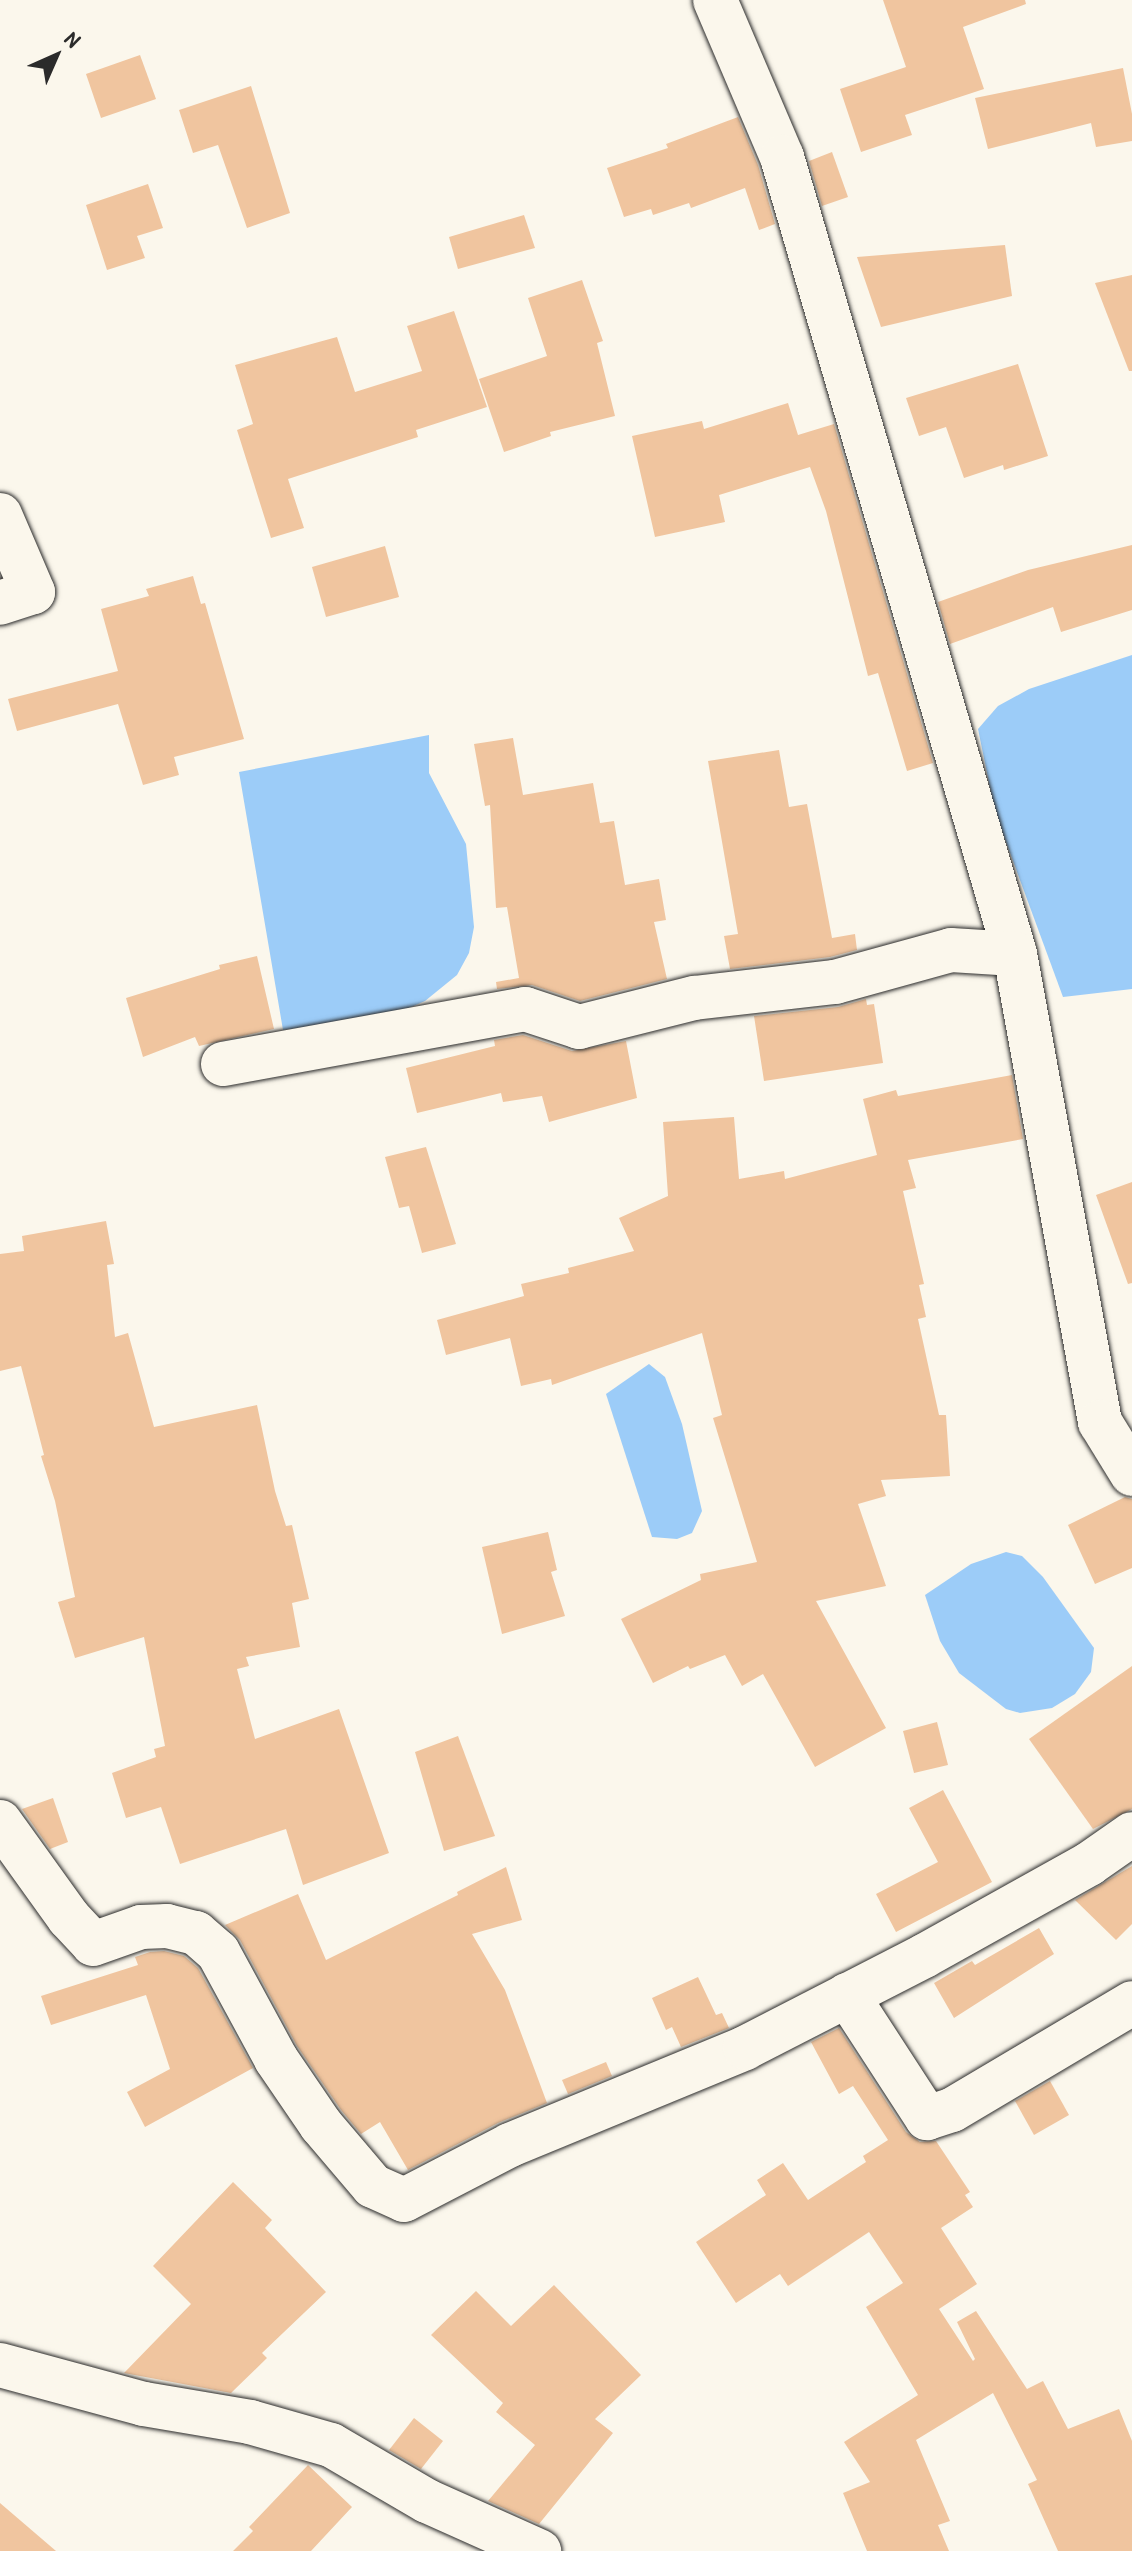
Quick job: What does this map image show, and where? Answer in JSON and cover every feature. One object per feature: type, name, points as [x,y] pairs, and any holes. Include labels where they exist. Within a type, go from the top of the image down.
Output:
[{"type":"street","points":[[715,0],[782,157],[1015,954],[1100,1422],[1132,1474]]},
{"type":"street","points":[[0,515],[33,592],[0,603]]},
{"type":"street","points":[[223,1064],[525,1009],[579,1027],[694,998],[835,982],[951,950],[1015,954]]},
{"type":"street","points":[[0,1822],[69,1918],[93,1944],[141,1927],[167,1926],[196,1933],[218,1952],[276,2059],[321,2125],[373,2186],[404,2200],[510,2145],[745,2048],[1089,1864],[1132,1834]]},
{"type":"street","points":[[847,1995],[927,2118],[952,2110],[1132,2003]]},
{"type":"street","points":[[0,2365],[144,2404],[250,2422],[331,2445],[427,2501],[539,2551]]},
{"type":"water","points":[[1132,655],[1132,989],[1063,997],[995,812],[978,729],[998,706],[1029,689]]},
{"type":"water","points":[[429,735],[429,773],[466,844],[474,927],[469,953],[457,975],[425,1001],[388,1017],[283,1030],[239,772]]},
{"type":"water","points":[[649,1364],[665,1377],[682,1424],[702,1511],[692,1533],[677,1539],[652,1537],[606,1394]]},
{"type":"water","points":[[1006,1552],[1022,1556],[1043,1577],[1094,1648],[1091,1672],[1075,1694],[1052,1708],[1020,1713],[1006,1709],[959,1673],[940,1641],[925,1595],[971,1564]]},
{"type":"building","points":[[883,0],[1025,0],[1026,4],[963,27],[984,89],[905,115],[912,135],[861,152],[840,89],[906,67]]},
{"type":"building","points":[[140,55],[156,99],[101,118],[86,74]]},
{"type":"building","points":[[1123,68],[1132,114],[1132,141],[1096,147],[1091,123],[988,149],[975,98]]},
{"type":"building","points":[[251,86],[290,213],[247,228],[218,145],[193,153],[179,110]]},
{"type":"building","points":[[738,117],[758,165],[775,224],[759,230],[745,188],[691,208],[689,203],[653,215],[651,209],[624,217],[607,168],[668,148],[666,144]]},
{"type":"building","points":[[832,152],[848,197],[822,206],[809,161]]},
{"type":"building","points":[[148,184],[163,228],[137,236],[145,258],[107,270],[86,205]]},
{"type":"building","points":[[524,215],[535,248],[458,269],[449,237]]},
{"type":"building","points":[[1005,245],[1012,296],[881,327],[857,257]]},
{"type":"building","points":[[1132,275],[1132,371],[1129,371],[1095,283]]},
{"type":"building","points":[[582,280],[603,341],[597,343],[615,416],[550,432],[551,436],[504,452],[479,379],[547,356],[528,298]]},
{"type":"building","points":[[454,311],[487,407],[416,430],[418,437],[288,479],[304,528],[271,538],[237,430],[253,424],[235,365],[337,337],[355,392],[422,371],[407,326]]},
{"type":"building","points":[[1018,364],[1048,456],[1004,470],[1003,465],[964,478],[946,427],[919,436],[906,398]]},
{"type":"building","points":[[788,403],[798,435],[834,424],[933,763],[907,771],[878,673],[868,676],[826,511],[810,467],[719,495],[725,522],[655,537],[632,436],[702,421],[704,429]]},
{"type":"building","points":[[1132,545],[1132,610],[1061,632],[1053,607],[950,644],[938,602],[1028,570]]},
{"type":"building","points":[[385,546],[399,597],[326,617],[312,567]]},
{"type":"building","points":[[193,576],[201,604],[205,603],[244,739],[174,757],[179,775],[143,785],[118,704],[17,731],[8,699],[118,671],[101,609],[149,596],[146,589]]},
{"type":"building","points":[[513,738],[523,795],[593,783],[600,823],[614,821],[625,885],[659,879],[666,920],[654,922],[667,979],[580,1001],[532,985],[497,989],[496,982],[519,978],[507,907],[496,908],[490,805],[485,806],[474,744]]},
{"type":"building","points":[[779,750],[789,807],[807,804],[832,938],[855,934],[857,950],[830,957],[730,969],[724,936],[738,934],[708,761]]},
{"type":"building","points":[[257,956],[274,1029],[199,1046],[195,1037],[143,1057],[126,998],[220,969],[219,965]]},
{"type":"building","points":[[866,999],[867,1005],[874,1004],[883,1063],[764,1081],[754,1016],[838,1007]]},
{"type":"building","points":[[523,1035],[572,1051],[626,1041],[637,1098],[549,1122],[542,1096],[503,1102],[501,1093],[417,1113],[406,1068],[495,1046],[494,1040]]},
{"type":"building","points":[[1012,1075],[1023,1139],[908,1160],[916,1188],[903,1191],[924,1284],[919,1285],[926,1317],[918,1319],[939,1415],[946,1415],[950,1476],[881,1480],[886,1496],[858,1504],[886,1586],[816,1601],[886,1728],[815,1767],[763,1674],[742,1686],[725,1655],[690,1669],[688,1666],[653,1683],[621,1619],[701,1580],[700,1574],[757,1562],[713,1418],[722,1415],[702,1333],[552,1385],[551,1379],[521,1386],[510,1338],[446,1355],[437,1320],[524,1296],[521,1284],[569,1273],[568,1268],[634,1251],[619,1218],[668,1196],[663,1122],[734,1117],[739,1179],[784,1171],[785,1179],[877,1155],[863,1099],[896,1090],[898,1096]]},
{"type":"building","points":[[426,1147],[456,1244],[422,1253],[409,1206],[399,1208],[385,1157]]},
{"type":"building","points":[[1132,1182],[1132,1283],[1128,1284],[1096,1195]]},
{"type":"building","points":[[106,1221],[114,1264],[107,1265],[115,1337],[128,1333],[154,1427],[257,1405],[275,1491],[286,1526],[292,1525],[309,1599],[292,1603],[300,1647],[246,1657],[249,1666],[237,1669],[255,1739],[339,1709],[389,1853],[303,1885],[286,1829],[180,1864],[161,1807],[126,1818],[112,1773],[156,1757],[154,1749],[165,1746],[144,1637],[75,1658],[58,1602],[75,1597],[55,1501],[41,1456],[44,1455],[21,1366],[0,1371],[0,1254],[24,1251],[22,1236]]},
{"type":"building","points":[[1125,1497],[1132,1499],[1132,1568],[1095,1584],[1068,1525]]},
{"type":"building","points":[[548,1532],[557,1570],[551,1572],[565,1616],[502,1634],[482,1547]]},
{"type":"building","points":[[1132,1666],[1132,1809],[1093,1829],[1029,1739]]},
{"type":"building","points":[[937,1722],[948,1765],[914,1773],[903,1731]]},
{"type":"building","points":[[458,1736],[495,1836],[444,1851],[415,1752]]},
{"type":"building","points":[[943,1790],[992,1882],[896,1932],[876,1894],[938,1862],[909,1808]]},
{"type":"building","points":[[53,1798],[68,1842],[50,1849],[22,1809]]},
{"type":"building","points":[[1132,1866],[1132,1924],[1116,1940],[1075,1900]]},
{"type":"building","points":[[506,1867],[522,1920],[472,1934],[505,1990],[547,2103],[498,2123],[408,2170],[380,2122],[361,2134],[341,2110],[297,2046],[240,1940],[225,1925],[298,1894],[326,1960],[458,1895],[457,1892]]},
{"type":"building","points":[[1039,1928],[1054,1954],[954,2018],[934,1983],[972,1961],[975,1965]]},
{"type":"building","points":[[164,1951],[184,1956],[198,1968],[253,2068],[145,2127],[127,2092],[170,2069],[146,1995],[51,2025],[41,1996],[138,1965],[135,1957]]},
{"type":"building","points":[[698,1977],[716,2015],[722,2013],[729,2028],[681,2047],[672,2027],[666,2030],[652,1998]]},
{"type":"building","points":[[839,2028],[906,2132],[920,2142],[936,2141],[970,2192],[965,2195],[973,2207],[941,2228],[977,2284],[939,2309],[973,2361],[975,2359],[957,2322],[976,2311],[1027,2389],[1043,2381],[1068,2429],[1119,2409],[1132,2441],[1132,2551],[1058,2551],[1028,2484],[1037,2480],[993,2393],[916,2440],[950,2521],[938,2525],[949,2551],[867,2551],[843,2493],[870,2482],[844,2442],[918,2395],[866,2307],[903,2283],[869,2232],[788,2286],[780,2274],[736,2303],[696,2242],[766,2195],[757,2180],[783,2163],[808,2200],[866,2162],[863,2156],[888,2140],[853,2086],[839,2094],[811,2042]]},
{"type":"building","points":[[606,2062],[612,2076],[568,2094],[562,2080]]},
{"type":"building","points":[[1050,2081],[1069,2115],[1034,2135],[1015,2101]]},
{"type":"building","points":[[233,2182],[272,2220],[265,2228],[326,2292],[262,2353],[267,2358],[231,2393],[124,2373],[191,2304],[153,2266]]},
{"type":"building","points":[[554,2285],[641,2375],[595,2419],[613,2433],[539,2524],[488,2501],[535,2445],[496,2412],[503,2403],[431,2335],[476,2291],[511,2326]]},
{"type":"building","points":[[414,2418],[443,2441],[421,2469],[389,2450]]},
{"type":"building","points":[[308,2465],[352,2507],[311,2551],[233,2551],[253,2531],[249,2527]]},
{"type":"building","points":[[0,2503],[56,2551],[0,2551]]}]
